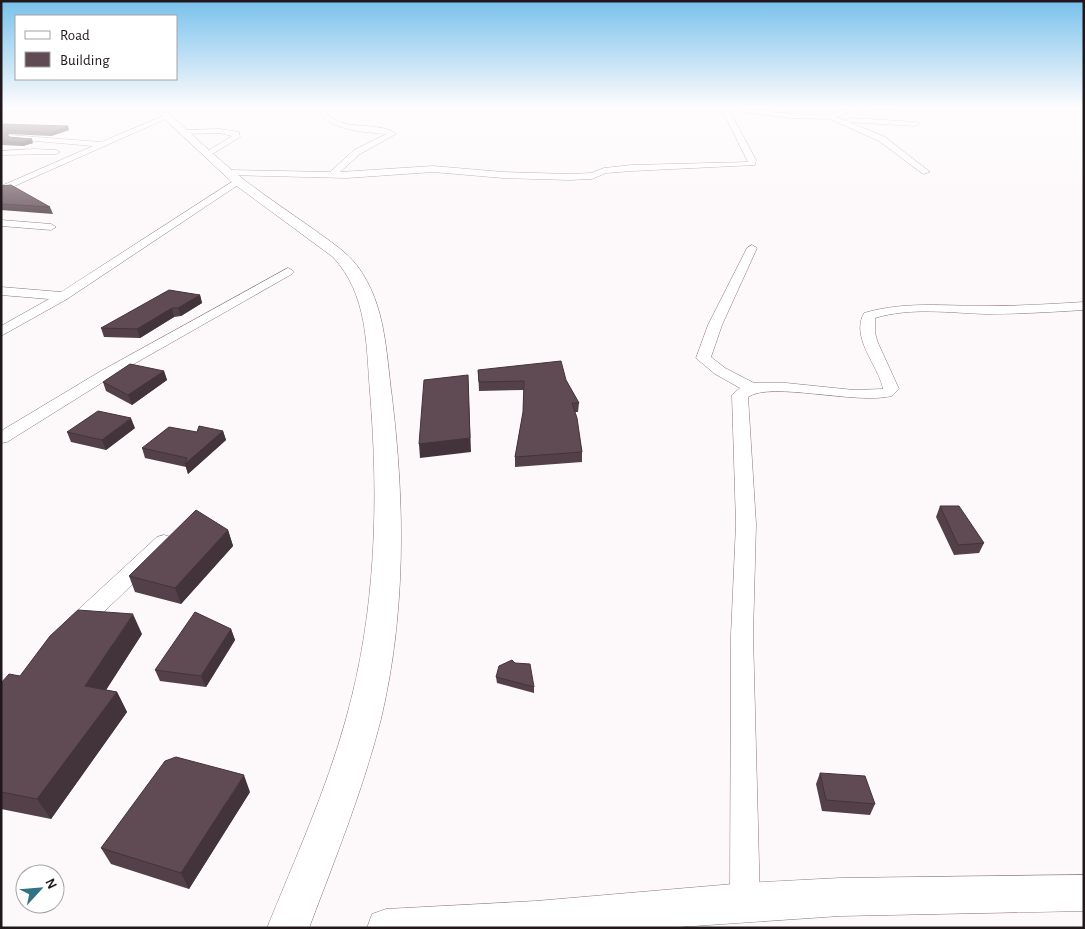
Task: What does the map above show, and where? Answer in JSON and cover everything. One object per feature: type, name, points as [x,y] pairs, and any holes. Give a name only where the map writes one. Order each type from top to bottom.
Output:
[{"type":"main road","points":[[206,151],[234,176],[338,254],[352,268],[370,302],[374,325],[388,495],[388,548],[377,647],[365,711],[345,777],[288,928]]},
{"type":"street","points":[[1,153],[28,151]]},
{"type":"street","points":[[42,151],[80,153]]},
{"type":"street","points":[[1,189],[84,151]]},
{"type":"street","points":[[209,154],[213,151]]},
{"type":"street","points":[[333,174],[358,151]]},
{"type":"street","points":[[1,332],[63,296],[234,176],[373,174],[433,169],[502,175],[592,176],[604,171],[624,169],[749,164],[752,163],[752,160],[748,151]]},
{"type":"street","points":[[900,151],[926,172]]},
{"type":"street","points":[[1,223],[51,227]]},
{"type":"street","points":[[752,248],[715,325],[703,358],[720,371],[751,388],[865,395],[887,393],[891,389],[875,353],[866,324],[869,316],[876,313],[915,309],[989,310],[1084,306]]},
{"type":"street","points":[[1,438],[106,374],[288,272]]},
{"type":"street","points":[[1,291],[63,296]]},
{"type":"street","points":[[745,902],[742,634],[746,524],[740,395],[751,388]]},
{"type":"street","points":[[57,643],[176,531]]},
{"type":"street","points":[[386,928],[536,920],[745,902],[849,897],[1084,893]]},
{"type":"building","points":[[11,185],[50,207],[1,204],[1,186]]},
{"type":"building","points":[[169,290],[200,295],[178,308],[172,308],[137,329],[101,328]]},
{"type":"building","points":[[561,361],[566,380],[579,403],[572,403],[577,418],[582,452],[515,457],[523,412],[524,381],[479,382],[478,370]]},
{"type":"building","points":[[130,364],[164,371],[128,395],[103,382]]},
{"type":"building","points":[[468,375],[470,438],[419,444],[424,380]]},
{"type":"building","points":[[98,411],[131,418],[102,440],[67,432]]},
{"type":"building","points":[[199,426],[223,431],[185,464],[187,458],[142,448],[169,427],[197,432]]},
{"type":"building","points":[[940,506],[959,506],[984,543],[958,545]]},
{"type":"building","points":[[196,510],[228,530],[175,588],[129,576]]},
{"type":"building","points":[[78,610],[133,614],[85,686],[117,692],[37,799],[1,792],[1,683],[9,674],[20,676],[50,636]]},
{"type":"building","points":[[195,612],[231,629],[201,676],[155,670]]},
{"type":"building","points":[[512,660],[515,663],[530,664],[534,687],[496,677],[499,666]]},
{"type":"building","points":[[176,757],[244,775],[181,873],[101,848],[165,761]]},
{"type":"building","points":[[820,773],[865,776],[875,804],[826,800]]}]
